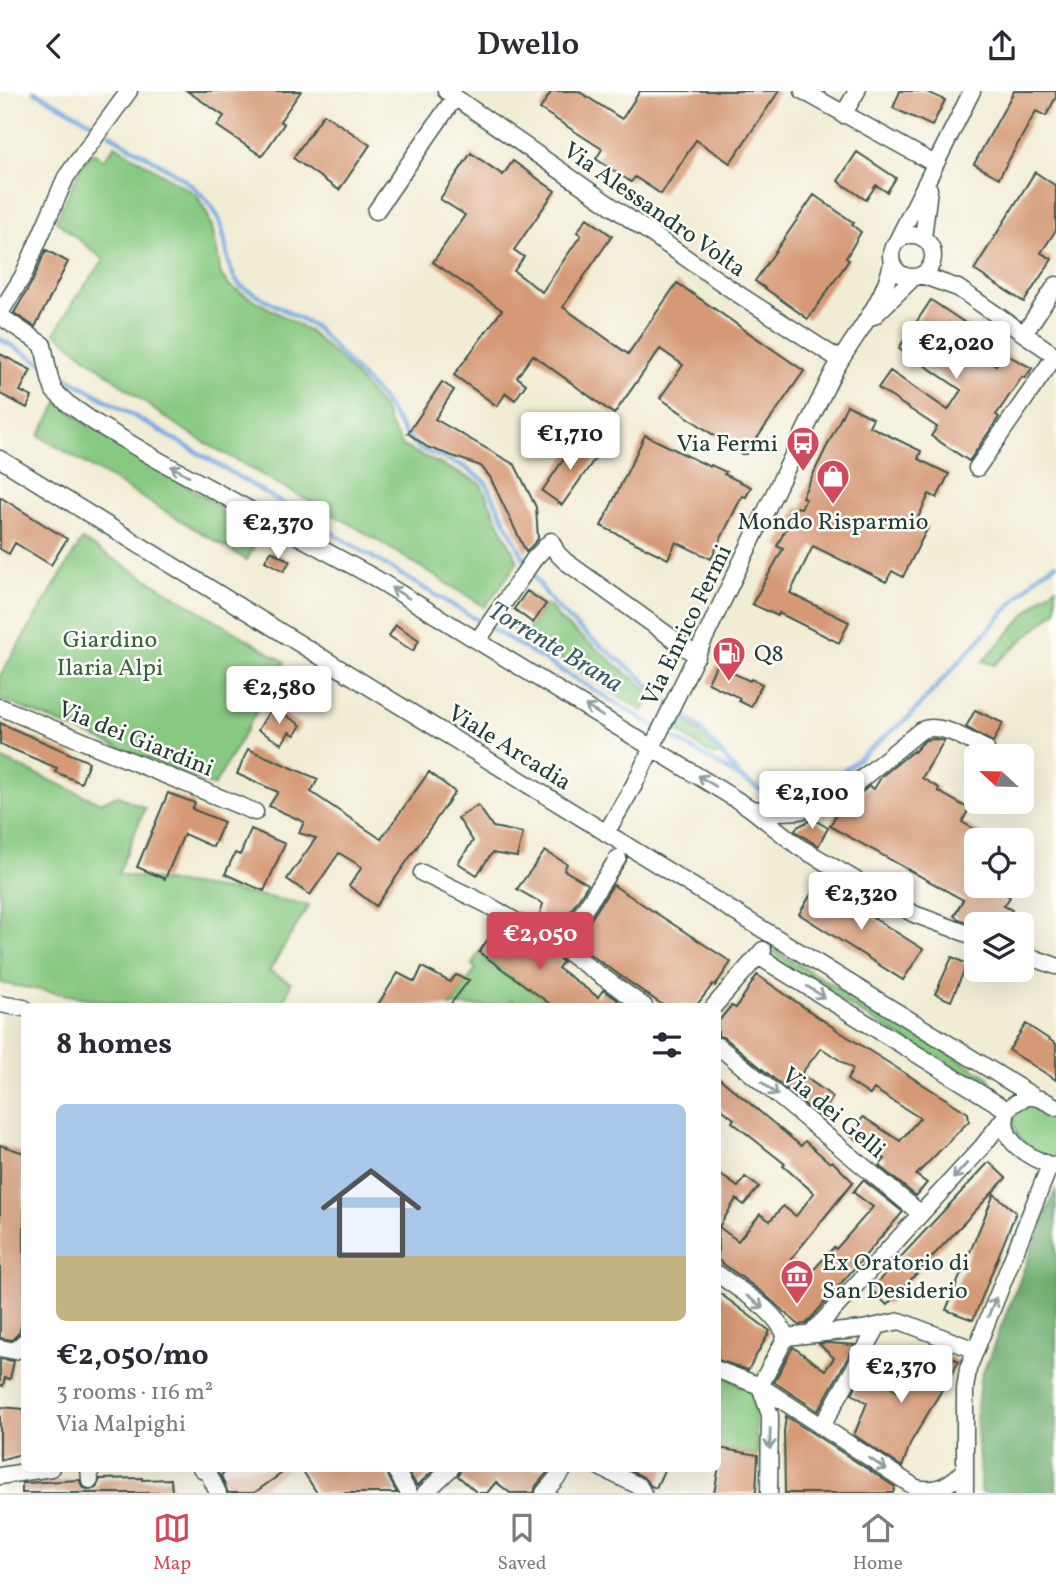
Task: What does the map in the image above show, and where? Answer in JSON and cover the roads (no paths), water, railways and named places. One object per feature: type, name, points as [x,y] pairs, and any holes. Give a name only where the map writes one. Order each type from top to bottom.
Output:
[{"type":"street","points":[[129,91],[66,177],[23,276],[0,315],[40,342],[46,350],[50,379],[58,395],[94,422],[158,460],[480,636],[654,744],[750,808],[799,847],[914,914],[964,933]]},
{"type":"street","points":[[803,91],[934,167]]},
{"type":"street","points":[[843,115],[857,91]]},
{"type":"street","points":[[972,91],[891,250],[892,263],[898,272],[958,288],[1056,356],[977,468]]},
{"type":"street","points":[[376,211],[450,94]]},
{"type":"street","name":"Via Alessandro Volta","points":[[450,94],[735,292],[840,360]]},
{"type":"street","points":[[923,238],[934,167]]},
{"type":"street","points":[[898,239],[911,235],[923,238],[930,245],[933,257],[931,265],[918,276]]},
{"type":"street","points":[[933,257],[958,288]]},
{"type":"street","name":"Via Enrico Fermi","points":[[606,833],[629,796],[840,360],[865,325],[885,287],[892,263]]},
{"type":"street","name":"Via Enrico Fermi","points":[[865,325],[918,276]]},
{"type":"street","points":[[1024,334],[1056,285]]},
{"type":"street","name":"Viale Arcadia","points":[[0,459],[1033,1096]]},
{"type":"street","points":[[480,636],[534,559],[551,541],[565,561],[697,656]]},
{"type":"street","name":"Via dei Giardini","points":[[0,707],[255,813]]},
{"type":"street","points":[[750,808],[788,813],[828,803],[842,795],[928,727],[940,729],[974,744]]},
{"type":"street","points":[[560,947],[618,858]]},
{"type":"street","points":[[422,873],[486,904],[560,947],[640,1003]]},
{"type":"street","points":[[718,1003],[774,938]]},
{"type":"street","points":[[758,956],[1006,1112]]},
{"type":"street","points":[[1034,958],[1056,966]]},
{"type":"street","points":[[0,1004],[21,1008]]},
{"type":"street","name":"Via dei Gelli","points":[[721,1048],[922,1214]]},
{"type":"street","points":[[965,1493],[965,1389],[968,1369],[1053,1166],[1027,1153],[1009,1139],[1003,1126],[1006,1112],[996,1074]]},
{"type":"street","points":[[812,1333],[982,1147],[1006,1112],[1023,1098],[1033,1096],[1056,1107]]},
{"type":"street","points":[[721,1276],[771,1315],[786,1336]]},
{"type":"street","points":[[786,1336],[900,1321],[975,1350]]},
{"type":"street","points":[[822,1426],[878,1326]]},
{"type":"street","points":[[769,1493],[770,1415],[760,1387],[786,1336]]},
{"type":"street","points":[[721,1371],[760,1387],[920,1489],[946,1486],[965,1469]]},
{"type":"street","points":[[0,1476],[26,1472]]},
{"type":"street","points":[[210,1472],[218,1493]]},
{"type":"street","points":[[396,1472],[409,1493]]},
{"type":"street","points":[[544,1493],[562,1472]]},
{"type":"street","points":[[614,1472],[639,1486],[643,1493]]},
{"type":"street","points":[[425,1493],[447,1479]]},
{"type":"waterway","points":[[34,91],[94,124]]},
{"type":"waterway","points":[[110,134],[184,179],[209,202],[221,224],[231,270],[241,286],[315,327],[382,399],[405,434],[420,449],[463,466],[485,481],[527,564]]},
{"type":"waterway","name":"Torrente Brana","points":[[0,339],[42,363]]},
{"type":"waterway","name":"Torrente Brana","points":[[52,369],[207,458],[761,790],[795,793],[832,780],[909,717],[1038,575],[1056,564]]},
{"type":"waterway","points":[[531,571],[552,601],[574,624],[668,702]]},
{"type":"waterway","points":[[675,707],[700,728],[743,780]]},
{"type":"place","name":"Via Fermi","points":[[803,473]]},
{"type":"place","name":"Mondo Risparmio","points":[[833,506]]},
{"type":"place","name":"Q8","points":[[729,683]]},
{"type":"place","name":"Ex Oratorio di San Desiderio","points":[[797,1306]]},
{"type":"park label","name":"Giardino Ilaria Alpi","points":[[110,653]]}]
